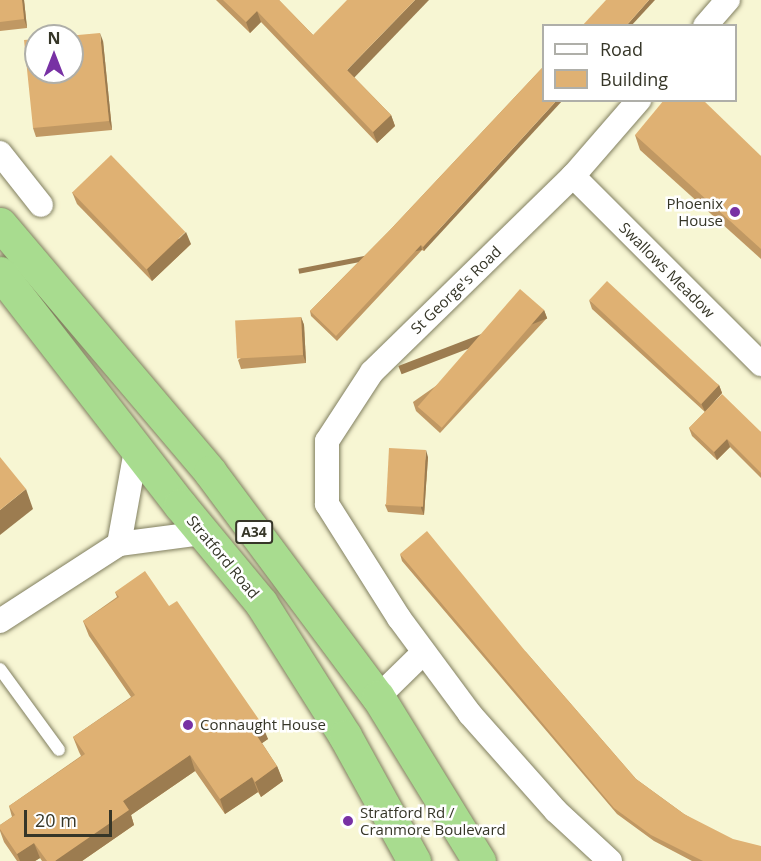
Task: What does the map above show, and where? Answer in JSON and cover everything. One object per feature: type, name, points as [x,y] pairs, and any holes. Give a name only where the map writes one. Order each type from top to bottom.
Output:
[{"type":"highway","name":"A34","points":[[0,224],[210,472],[378,697],[479,861]]},
{"type":"highway","name":"Stratford Road","points":[[0,273],[136,450],[261,603],[345,736],[414,861]]},
{"type":"street","points":[[707,24],[728,0]]},
{"type":"street","name":"St George's Road","points":[[424,652],[327,504],[327,441],[372,372],[573,176],[637,102]]},
{"type":"street","points":[[0,153],[41,205]]},
{"type":"street","name":"Swallows Meadow","points":[[573,176],[761,364]]},
{"type":"street","points":[[119,544],[136,450]]},
{"type":"street","points":[[0,621],[119,544],[203,533]]},
{"type":"street","points":[[378,697],[424,652],[470,714],[540,793],[610,861]]},
{"type":"lane","points":[[0,669],[59,750]]},
{"type":"building","points":[[0,0],[22,0],[24,19],[0,22]]},
{"type":"building","points":[[223,0],[279,0],[313,35],[347,0],[415,0],[347,70],[391,115],[373,132],[257,11],[246,22]]},
{"type":"building","points":[[606,0],[649,0],[628,24],[584,24]]},
{"type":"building","points":[[100,33],[109,121],[33,128],[28,84],[84,84],[84,34]]},
{"type":"building","points":[[542,68],[542,102],[555,102],[423,247],[421,245],[336,336],[310,311],[390,230]]},
{"type":"building","name":"Phoenix House","points":[[662,102],[705,102],[761,156],[761,249],[635,135]]},
{"type":"building","points":[[111,155],[185,232],[146,269],[72,193]]},
{"type":"building","points":[[607,281],[719,385],[701,404],[589,300]]},
{"type":"building","points":[[520,289],[544,310],[442,428],[418,407]]},
{"type":"building","points":[[301,317],[303,355],[237,358],[235,320]]},
{"type":"building","points":[[722,394],[761,432],[761,473],[727,439],[714,452],[689,428]]},
{"type":"building","points":[[389,448],[426,450],[423,507],[386,505]]},
{"type":"building","points":[[0,457],[26,489],[0,510]]},
{"type":"building","points":[[427,531],[526,652],[636,779],[684,814],[733,839],[761,846],[761,861],[703,861],[651,835],[614,808],[400,554]]},
{"type":"building","name":"Connaught House","points":[[145,571],[169,606],[177,601],[262,724],[253,730],[277,766],[255,782],[252,777],[220,799],[190,755],[123,801],[129,810],[55,861],[47,861],[34,843],[17,854],[0,829],[0,825],[15,815],[9,806],[85,754],[73,737],[135,695],[83,621],[119,597],[115,592]]},
{"type":"place","name":"Phoenix House","points":[[735,212]]},
{"type":"place","name":"Connaught House","points":[[188,725]]},
{"type":"place","name":"Stratford Rd / Cranmore Boulevard","points":[[348,821]]}]
